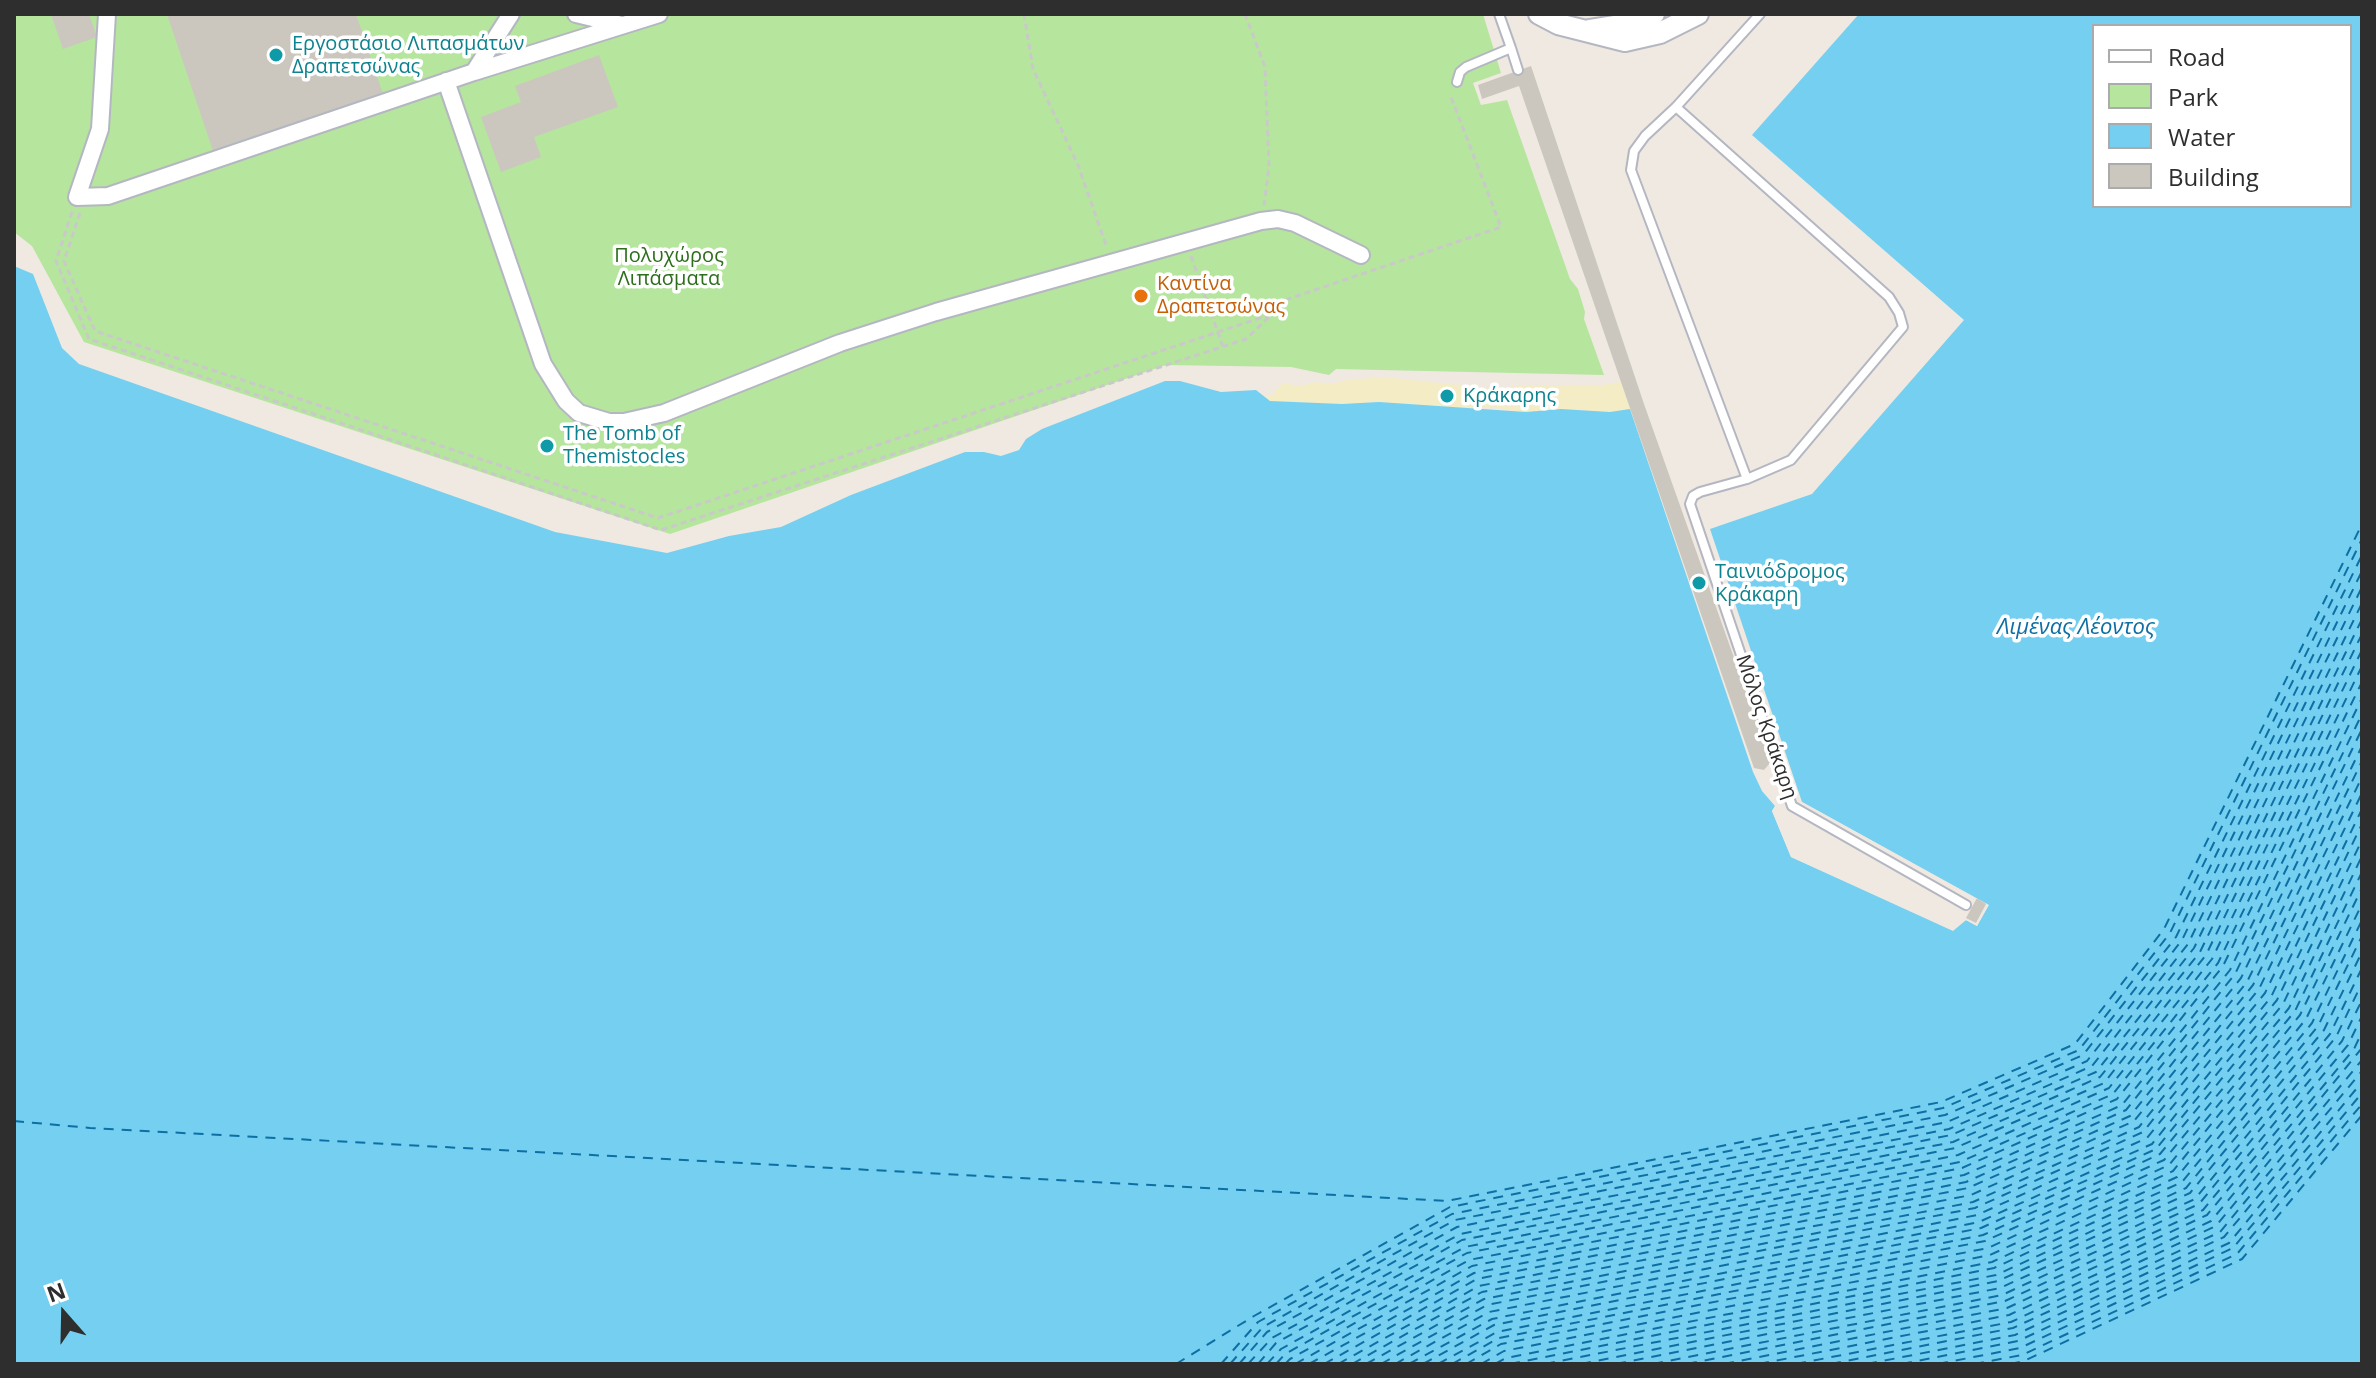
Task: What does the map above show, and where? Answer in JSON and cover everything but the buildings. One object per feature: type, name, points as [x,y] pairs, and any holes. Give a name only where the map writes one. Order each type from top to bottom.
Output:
[{"type":"street","points":[[107,14],[100,129],[77,197],[108,196],[446,81],[659,14]]},
{"type":"street","points":[[474,72],[511,14]]},
{"type":"street","points":[[576,14],[623,25]]},
{"type":"street","points":[[1539,14],[1558,24],[1614,40],[1635,40],[1660,33],[1698,14]]},
{"type":"street","points":[[1585,30],[1626,24],[1654,14]]},
{"type":"street","points":[[446,81],[543,364],[566,401],[579,413],[595,418],[624,422],[664,413],[868,334],[936,312],[1261,221],[1278,219],[1295,223],[1361,255]]},
{"type":"lane","points":[[1499,14],[1518,70]]},
{"type":"lane","points":[[1676,107],[1889,297],[1903,327],[1791,460],[1747,479],[1631,170],[1634,151],[1645,136],[1676,107],[1760,14]]},
{"type":"lane","points":[[1457,82],[1460,72],[1466,67],[1511,48]]},
{"type":"lane","name":"Μόλος Κράκαρη","points":[[1747,479],[1700,492],[1693,496],[1690,504],[1792,806],[1966,905]]},
{"type":"path","points":[[1024,14],[1033,69],[1078,165],[1112,263]]},
{"type":"path","points":[[1245,14],[1265,67],[1269,107],[1269,166],[1261,221]]},
{"type":"path","points":[[1186,242],[1223,347]]},
{"type":"green space","name":"Πολυχώρος Λιπάσματα","points":[[14,14],[1483,14],[1501,73],[1473,83],[1481,105],[1507,100],[1570,279],[1578,289],[1584,319],[1604,375],[1336,369],[1329,375],[1291,367],[1166,365],[670,534],[84,342],[32,246],[14,232]]},
{"type":"sand","name":"Κράκαρης","points":[[1383,377],[1496,389],[1525,385],[1596,386],[1621,382],[1630,409],[1610,412],[1561,409],[1526,412],[1379,402],[1270,401],[1264,397],[1272,395],[1283,383],[1300,386]]},
{"type":"water","name":"Λιμένας Λέοντος","points":[[1859,14],[2362,14],[2362,1364],[14,1364],[14,266],[33,274],[62,348],[79,364],[555,532],[667,553],[729,536],[781,527],[851,495],[965,452],[1001,456],[1019,450],[1026,439],[1042,429],[1165,381],[1180,381],[1221,392],[1256,390],[1270,401],[1379,402],[1526,412],[1561,409],[1610,412],[1630,409],[1753,772],[1762,791],[1775,806],[1772,811],[1791,857],[1953,930],[1966,920],[1977,926],[1988,905],[1802,802],[1710,529],[1812,494],[1964,320],[1752,135]]},
{"type":"pier","points":[[1802,802],[1989,905],[1977,926],[1966,920],[1953,931],[1791,857],[1772,811],[1775,806],[1794,854],[1952,926],[1983,906],[1800,806]]},
{"type":"ferry route","points":[[14,1121],[90,1128],[1447,1201],[1941,1102],[2075,1044],[2164,929],[2362,524]]},
{"type":"ferry route","points":[[1176,1364],[1254,1316],[1450,1207],[1943,1108],[2079,1050],[2170,933],[2362,539]]},
{"type":"ferry route","points":[[1221,1364],[1258,1322],[1452,1214],[1945,1115],[2083,1055],[2176,937],[2362,555]]},
{"type":"ferry route","points":[[1230,1364],[1263,1327],[1455,1220],[1947,1122],[2087,1061],[2182,940],[2362,571]]},
{"type":"ferry route","points":[[1239,1364],[1267,1332],[1457,1227],[1949,1129],[2092,1066],[2188,944],[2362,587]]},
{"type":"ferry route","points":[[1248,1364],[1272,1338],[1460,1234],[1951,1135],[2096,1072],[2194,948],[2362,603]]},
{"type":"ferry route","points":[[1258,1364],[1276,1343],[1462,1240],[1953,1142],[2100,1077],[2200,952],[2362,619]]},
{"type":"ferry route","points":[[1267,1364],[1281,1349],[1465,1247],[1955,1148],[2104,1083],[2206,955],[2362,634]]},
{"type":"ferry route","points":[[1276,1364],[1285,1354],[1467,1253],[1958,1155],[2109,1088],[2212,959],[2362,650]]},
{"type":"ferry route","points":[[1285,1364],[1469,1260],[1960,1162],[2113,1094],[2218,963],[2362,666]]},
{"type":"ferry route","points":[[1295,1364],[1472,1266],[1962,1168],[2117,1099],[2223,966],[2362,682]]},
{"type":"ferry route","points":[[1309,1364],[1474,1273],[1964,1175],[2122,1105],[2230,970],[2362,698]]},
{"type":"ferry route","points":[[1324,1364],[1477,1279],[1966,1182],[2126,1110],[2235,974],[2362,714]]},
{"type":"ferry route","points":[[1338,1364],[1479,1286],[1968,1188],[2130,1116],[2241,978],[2362,729]]},
{"type":"ferry route","points":[[1352,1364],[1482,1292],[1971,1195],[2134,1121],[2247,982],[2362,746]]},
{"type":"ferry route","points":[[1366,1364],[1484,1299],[1973,1202],[2139,1127],[2253,985],[2362,761]]},
{"type":"ferry route","points":[[1381,1364],[1487,1305],[1975,1208],[2143,1132],[2259,989],[2362,777]]},
{"type":"ferry route","points":[[1395,1364],[1489,1312],[1977,1215],[2147,1138],[2265,993],[2362,793]]},
{"type":"ferry route","points":[[1409,1364],[1492,1319],[1979,1222],[2152,1144],[2271,997],[2362,809]]},
{"type":"ferry route","points":[[1423,1364],[1494,1325],[1981,1228],[2156,1149],[2277,1000],[2362,824]]},
{"type":"ferry route","points":[[1438,1364],[1497,1332],[1983,1235],[2160,1154],[2283,1004],[2362,840]]},
{"type":"ferry route","points":[[1452,1364],[1499,1338],[1985,1241],[2164,1160],[2289,1008],[2362,856]]},
{"type":"ferry route","points":[[1466,1364],[1501,1344],[1988,1248],[2169,1165],[2295,1011],[2362,872]]},
{"type":"ferry route","points":[[1481,1364],[1504,1351],[1990,1255],[2173,1171],[2300,1015],[2362,888]]},
{"type":"ferry route","points":[[1495,1364],[1506,1358],[1992,1262],[2177,1177],[2306,1019],[2362,904]]},
{"type":"ferry route","points":[[1510,1364],[1994,1268],[2182,1182],[2312,1023],[2362,920]]},
{"type":"ferry route","points":[[1545,1364],[1996,1275],[2186,1188],[2318,1026],[2362,936]]},
{"type":"ferry route","points":[[1581,1364],[1998,1281],[2190,1193],[2324,1030],[2362,952]]},
{"type":"ferry route","points":[[1616,1364],[2000,1288],[2195,1199],[2330,1034],[2362,968]]},
{"type":"ferry route","points":[[1653,1364],[2002,1295],[2199,1204],[2336,1037],[2362,983]]},
{"type":"ferry route","points":[[1687,1364],[2005,1301],[2203,1210],[2342,1041],[2362,1000]]},
{"type":"ferry route","points":[[1724,1364],[2007,1308],[2207,1215],[2348,1045],[2362,1016]]},
{"type":"ferry route","points":[[1759,1364],[2009,1315],[2211,1221],[2354,1049],[2362,1032]]},
{"type":"ferry route","points":[[1796,1364],[2011,1322],[2216,1226],[2362,1048]]},
{"type":"ferry route","points":[[1831,1364],[2013,1328],[2220,1232],[2362,1060]]},
{"type":"ferry route","points":[[1867,1364],[2015,1335],[2224,1237],[2362,1071]]},
{"type":"ferry route","points":[[1902,1364],[2018,1341],[2229,1243],[2362,1082]]},
{"type":"ferry route","points":[[1938,1364],[2020,1348],[2233,1248],[2362,1093]]},
{"type":"ferry route","points":[[1974,1364],[2022,1355],[2237,1254],[2362,1104]]},
{"type":"ferry route","points":[[2010,1364],[2024,1361],[2242,1259],[2362,1115]]},
{"type":"place","name":"Εργοστάσιο Λιπασμάτων Δραπετσώνας","points":[[276,55]]},
{"type":"place","name":"Καντίνα Δραπετσώνας","points":[[1141,296]]},
{"type":"place","name":"Κράκαρης","points":[[1447,396]]},
{"type":"place","name":"The Tomb of Themistocles","points":[[547,446]]},
{"type":"place","name":"Ταινιόδρομος Κράκαρη","points":[[1699,583]]}]
